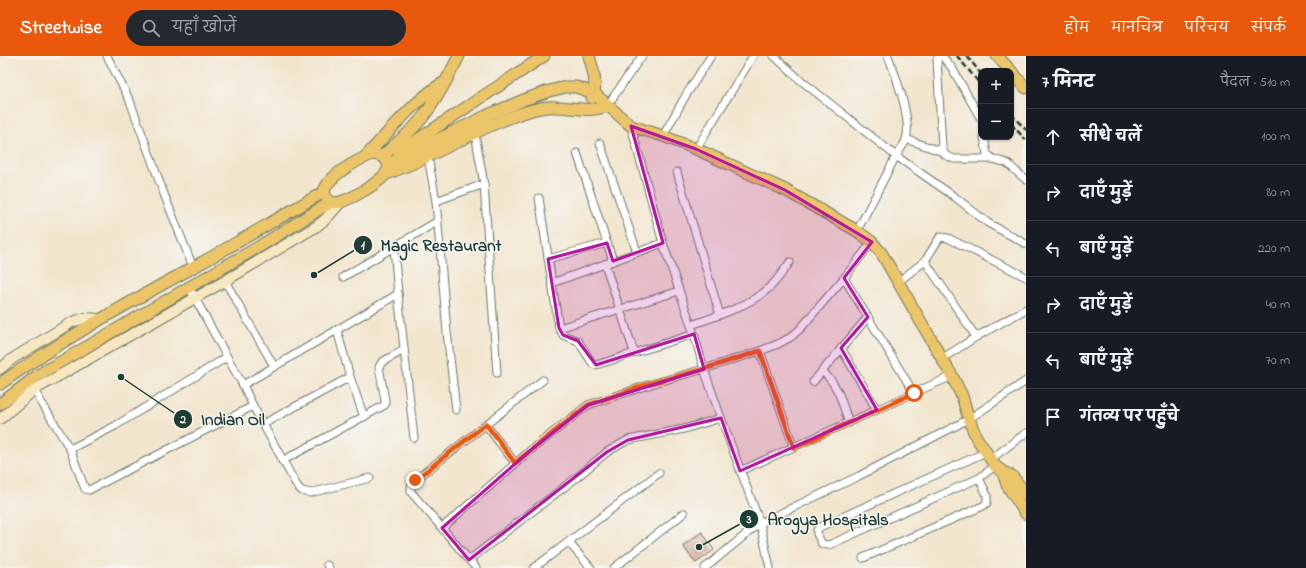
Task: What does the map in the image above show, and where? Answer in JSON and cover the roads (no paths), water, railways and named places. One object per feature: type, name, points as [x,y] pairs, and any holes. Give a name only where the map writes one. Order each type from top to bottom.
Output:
[{"type":"main road","points":[[0,404],[189,287],[336,203],[362,191],[386,164],[417,124],[446,81],[459,56]]},
{"type":"main road","points":[[386,164],[544,56]]},
{"type":"main road","points":[[587,110],[594,93],[594,74],[589,56]]},
{"type":"main road","points":[[998,56],[1008,68]]},
{"type":"main road","points":[[1014,74],[1026,88]]},
{"type":"main road","points":[[365,157],[417,104],[432,90],[446,81]]},
{"type":"main road","points":[[386,164],[490,114],[538,95],[566,87],[576,87],[583,88],[594,93],[630,126],[663,136],[696,149],[785,190],[857,231],[872,242],[882,254],[943,358],[962,396],[976,437],[994,462],[1026,514]]},
{"type":"main road","points":[[336,203],[326,198],[324,192],[326,185],[346,168],[373,154],[386,164],[410,166],[515,115],[547,107],[597,110],[607,106]]},
{"type":"main road","points":[[0,384],[36,358],[100,319],[324,192]]},
{"type":"main road","points":[[994,462],[1012,476],[1026,494]]},
{"type":"street","points":[[107,56],[130,101],[164,194],[193,267]]},
{"type":"street","points":[[607,106],[642,56]]},
{"type":"street","points":[[663,136],[686,95],[711,56]]},
{"type":"street","points":[[696,149],[753,56]]},
{"type":"street","points":[[774,56],[798,78],[896,156],[955,197],[988,223],[1026,244]]},
{"type":"street","points":[[857,231],[906,139],[907,125],[905,110],[894,71],[888,56]]},
{"type":"street","points":[[940,58],[943,152]]},
{"type":"street","points":[[940,58],[952,68],[978,114]]},
{"type":"street","points":[[630,126],[663,243],[694,334],[704,369],[760,523],[770,568]]},
{"type":"street","points":[[475,134],[484,184],[497,373]]},
{"type":"street","points":[[906,139],[943,152],[945,155],[954,159],[993,159]]},
{"type":"street","points":[[985,140],[987,154],[993,159],[1006,164],[1026,180]]},
{"type":"street","points":[[600,143],[637,252]]},
{"type":"street","points":[[577,153],[613,261]]},
{"type":"street","points":[[428,157],[436,201],[447,332],[456,410]]},
{"type":"street","points":[[677,172],[720,315]]},
{"type":"street","points":[[436,201],[484,184]]},
{"type":"street","points":[[538,198],[559,328],[563,335],[578,341],[593,364],[596,365],[694,334]]},
{"type":"street","points":[[0,419],[31,386],[226,281],[317,226],[327,218],[336,203]]},
{"type":"street","points":[[343,277],[438,221]]},
{"type":"street","points":[[898,282],[929,257],[940,237],[944,237],[1026,277]]},
{"type":"street","points":[[442,528],[515,463],[588,405],[648,384],[704,369],[760,351],[791,337],[800,329],[844,278],[872,242]]},
{"type":"street","points":[[548,259],[607,243]]},
{"type":"street","points":[[552,283],[663,243]]},
{"type":"street","points":[[394,247],[414,438]]},
{"type":"street","points":[[925,261],[976,337]]},
{"type":"street","points":[[691,325],[720,315],[753,300],[769,288],[790,262]]},
{"type":"street","points":[[605,264],[634,352]]},
{"type":"street","points":[[844,278],[914,393]]},
{"type":"street","points":[[226,281],[274,366]]},
{"type":"street","points":[[189,287],[227,358],[243,384],[282,461],[297,486],[302,491],[310,493],[370,478]]},
{"type":"street","points":[[559,328],[679,291]]},
{"type":"street","points":[[243,384],[398,294]]},
{"type":"street","points":[[943,358],[976,337],[1026,309]]},
{"type":"street","points":[[813,382],[868,317]]},
{"type":"street","points":[[0,369],[12,359],[72,322],[85,318],[100,319]]},
{"type":"street","points":[[337,330],[350,377],[364,417]]},
{"type":"street","points":[[841,348],[877,410]]},
{"type":"street","points":[[282,461],[383,406],[386,403],[379,367],[382,362],[404,350]]},
{"type":"street","points":[[760,351],[794,448]]},
{"type":"street","points":[[70,449],[115,426],[227,358]]},
{"type":"street","points":[[822,371],[832,380],[837,389],[848,423]]},
{"type":"street","points":[[740,471],[952,376]]},
{"type":"street","points":[[263,424],[350,377]]},
{"type":"street","points":[[476,568],[411,492],[411,487],[415,480],[543,380]]},
{"type":"street","points":[[705,568],[760,523],[859,476],[969,419],[1026,381]]},
{"type":"street","points":[[31,386],[70,449],[85,489],[89,490],[253,406]]},
{"type":"street","points":[[468,560],[564,487],[607,452],[628,440],[684,429],[721,418]]},
{"type":"street","points":[[486,424],[515,463]]},
{"type":"street","points":[[994,462],[820,527],[817,530],[817,534],[822,544],[828,545],[980,478],[994,462],[1026,433]]},
{"type":"street","points":[[534,568],[659,473]]},
{"type":"street","points":[[863,558],[988,503],[987,495],[980,478]]},
{"type":"street","points":[[614,568],[684,513]]},
{"type":"street","points":[[569,542],[591,568]]},
{"type":"railway","points":[[957,56],[978,81]]},
{"type":"railway","points":[[967,56],[978,70]]},
{"type":"railway","points":[[1014,117],[1026,130]]},
{"type":"railway","points":[[1014,127],[1026,140]]},
{"type":"place","name":"Magic Restaurant","points":[[314,275]]},
{"type":"place","name":"Indian Oil","points":[[121,377]]},
{"type":"place","name":"Arogya Hospitals","points":[[699,547]]}]
